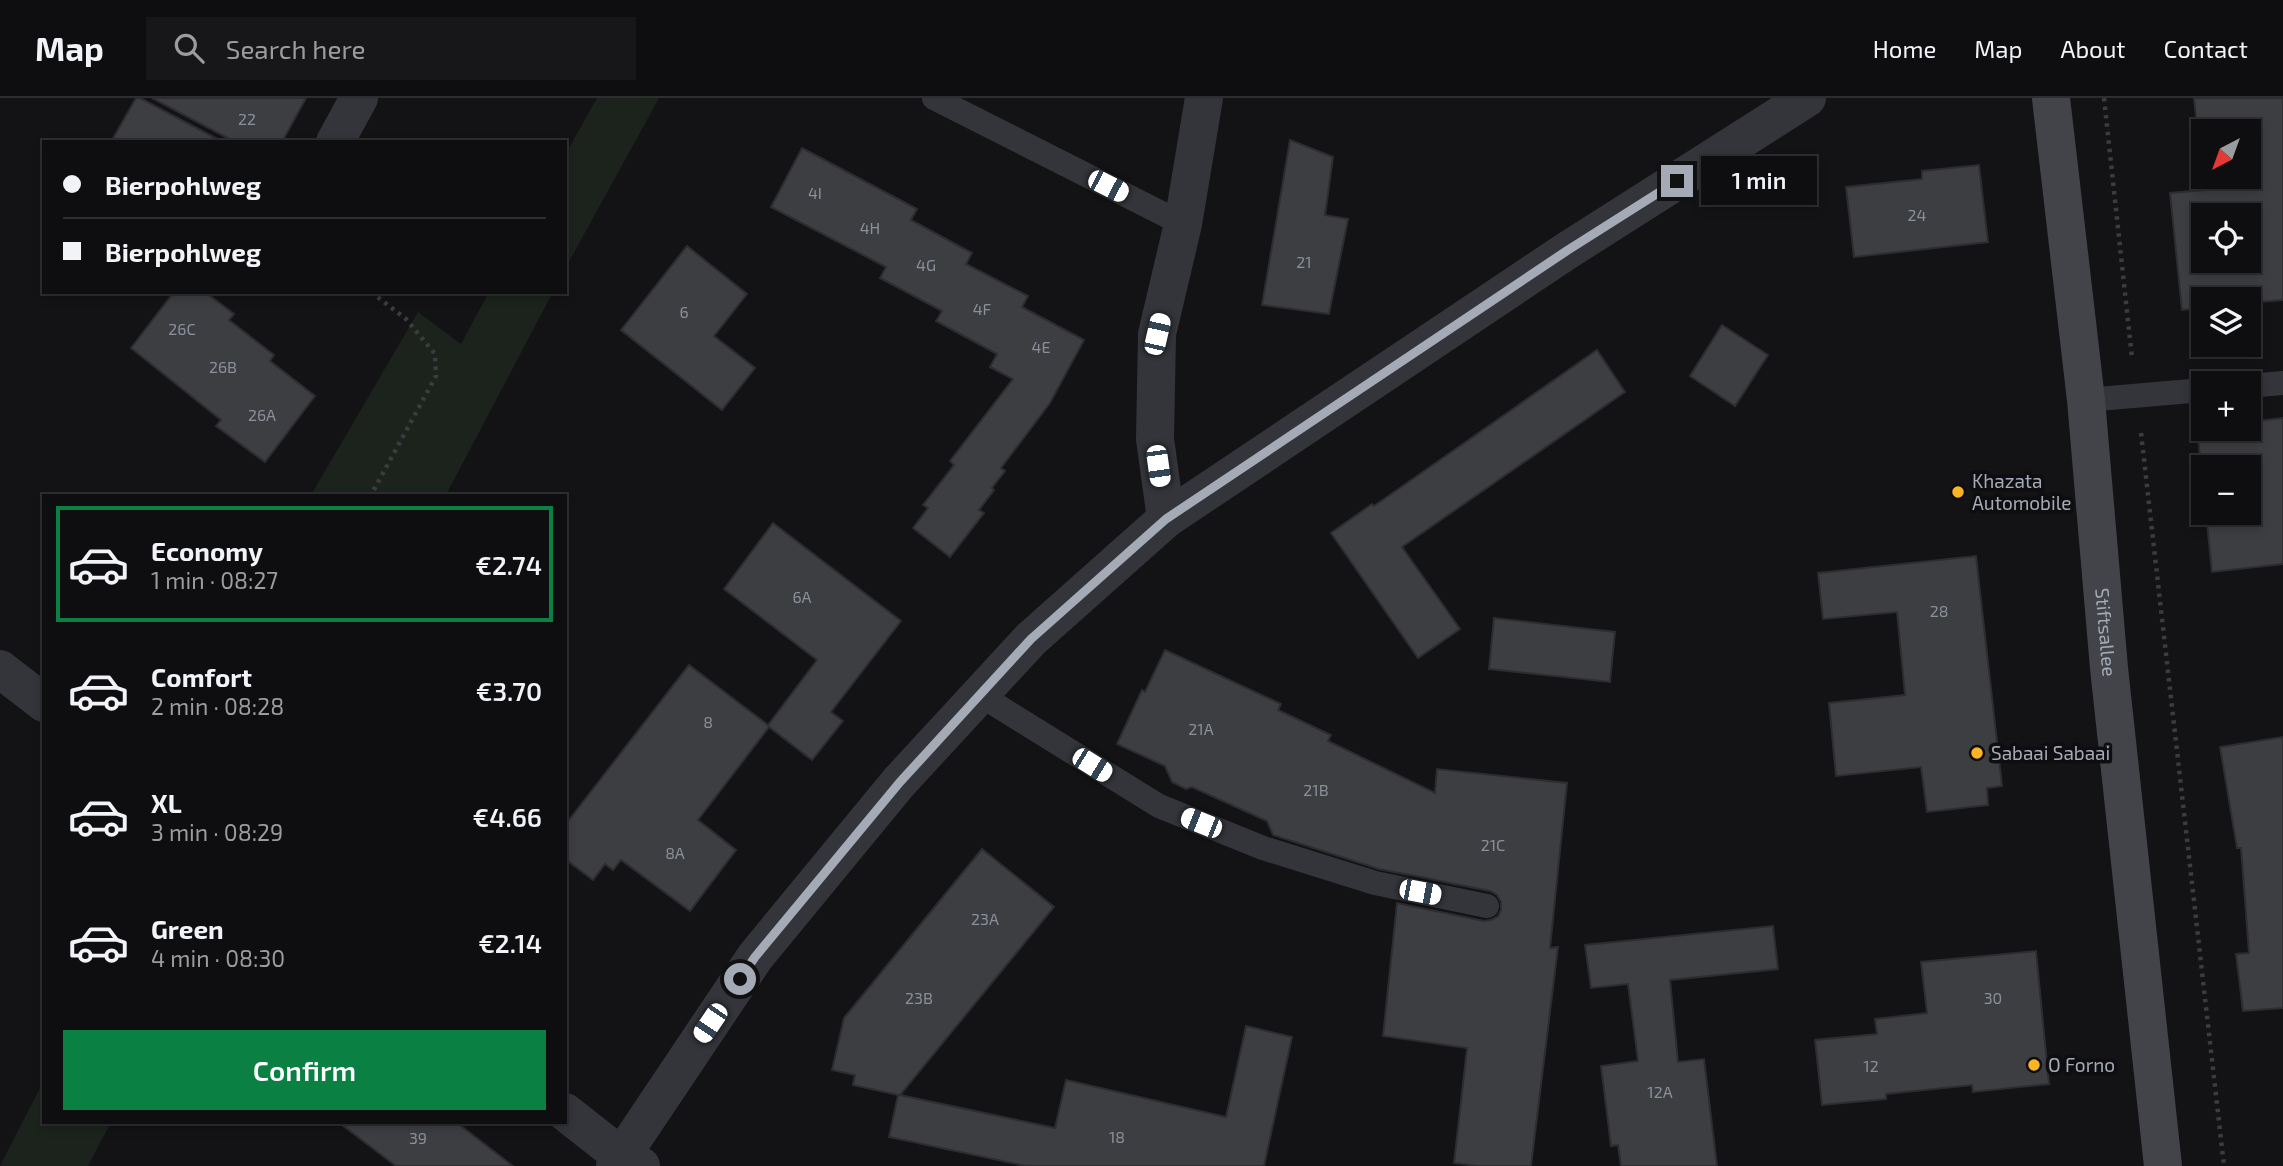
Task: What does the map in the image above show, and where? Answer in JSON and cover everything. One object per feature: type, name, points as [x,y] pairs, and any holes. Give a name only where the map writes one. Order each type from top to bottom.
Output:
[{"type":"main road","name":"Stiftsallee","points":[[2051,98],[2086,400],[2109,668],[2163,1166]]},
{"type":"street","points":[[336,140],[359,98]]},
{"type":"street","points":[[1166,519],[1155,439],[1157,334],[1183,224],[1204,98]]},
{"type":"street","points":[[567,1114],[626,1163],[755,957],[900,782],[1031,639],[1166,519],[1568,250],[1807,98]]},
{"type":"street","points":[[0,669],[42,701]]},
{"type":"lane","points":[[934,98],[1183,224]]},
{"type":"lane","points":[[2261,385],[2283,383]]},
{"type":"lane","points":[[2086,400],[2191,391]]},
{"type":"lane","points":[[980,695],[1159,806],[1263,848],[1375,883],[1487,906]]},
{"type":"path","points":[[2104,98],[2224,1166]]},
{"type":"path","points":[[372,494],[436,376],[435,354],[406,319],[374,294]]},
{"type":"shaded area","points":[[597,98],[659,98],[567,265],[567,151]]},
{"type":"shaded area","points":[[488,294],[552,294],[447,494],[312,494],[418,312],[461,344]]},
{"type":"shaded area","points":[[42,1084],[42,1124],[110,1124],[88,1166],[0,1166]]},
{"type":"building","points":[[136,98],[140,98],[219,140],[112,140]]},
{"type":"building","points":[[152,98],[306,98],[283,140],[231,140]]},
{"type":"building","points":[[2194,98],[2283,98],[2283,300],[2261,302],[2261,287],[2191,287],[2191,309],[2182,310],[2170,193],[2204,189],[2261,189],[2261,119],[2196,119]]},
{"type":"building","points":[[1290,140],[1333,157],[1325,215],[1348,219],[1329,314],[1262,305]]},
{"type":"building","points":[[802,148],[917,209],[911,220],[972,253],[966,264],[1028,296],[1022,307],[1084,340],[1050,403],[1001,468],[1005,471],[979,510],[984,513],[950,557],[913,528],[928,508],[923,505],[954,465],[950,461],[1013,379],[990,367],[997,354],[936,321],[942,311],[880,278],[886,267],[771,207]]},
{"type":"building","points":[[1979,165],[1988,242],[1854,257],[1846,187],[1922,179],[1922,171]]},
{"type":"building","points":[[687,246],[747,294],[714,336],[755,368],[722,410],[621,330]]},
{"type":"building","points":[[172,294],[208,294],[234,314],[229,320],[274,355],[270,361],[315,396],[265,462],[216,426],[221,420],[131,348]]},
{"type":"building","points":[[1722,325],[1768,355],[1735,406],[1690,376]]},
{"type":"building","points":[[1597,350],[1625,392],[1402,547],[1460,629],[1418,658],[1331,533],[1372,504],[1374,506]]},
{"type":"building","points":[[2283,418],[2283,564],[2212,572],[2207,525],[2261,525],[2261,455],[2200,455],[2198,441],[2261,441],[2261,421]]},
{"type":"building","points":[[773,523],[901,621],[831,712],[843,721],[812,760],[769,727],[698,820],[736,850],[690,911],[621,860],[613,870],[605,864],[593,880],[567,860],[567,822],[689,665],[768,725],[817,660],[724,589]]},
{"type":"building","points":[[1976,556],[2002,786],[1987,788],[1988,805],[1927,812],[1921,767],[1836,776],[1829,703],[1905,695],[1897,612],[1823,619],[1818,573]]},
{"type":"building","points":[[1494,618],[1615,632],[1610,682],[1489,669]]},
{"type":"building","points":[[1165,650],[1281,704],[1278,710],[1331,735],[1328,741],[1435,793],[1437,769],[1567,783],[1550,948],[1558,947],[1531,1166],[1477,1166],[1454,1163],[1467,1048],[1383,1036],[1397,903],[1484,921],[1498,916],[1501,910],[1497,895],[1490,891],[1379,869],[1273,835],[1267,821],[1192,787],[1186,789],[1172,782],[1165,766],[1117,744],[1142,690],[1145,692]]},
{"type":"building","points":[[2283,737],[2283,1008],[2243,1011],[2236,954],[2249,953],[2241,848],[2237,848],[2220,747]]},
{"type":"building","points":[[982,849],[1054,907],[900,1095],[1055,1128],[1066,1080],[1226,1117],[1246,1026],[1292,1037],[1264,1166],[1026,1166],[889,1137],[898,1095],[853,1085],[855,1075],[832,1070],[844,1018]]},
{"type":"building","points":[[1773,926],[1778,969],[1670,980],[1678,1062],[1704,1059],[1717,1166],[1621,1166],[1618,1145],[1611,1146],[1601,1066],[1638,1061],[1628,984],[1591,988],[1585,945]]},
{"type":"building","points":[[2036,951],[2049,1084],[1973,1092],[1972,1085],[1886,1094],[1886,1099],[1822,1105],[1815,1040],[1877,1034],[1875,1019],[1927,1013],[1921,962]]},
{"type":"building","points":[[341,1124],[459,1124],[513,1166],[396,1166]]},
{"type":"place","name":"Khazata Automobile","points":[[1958,492]]},
{"type":"place","name":"Sabaai Sabaai","points":[[1977,753]]},
{"type":"place","name":"O Forno","points":[[2034,1065]]},
{"type":"route","points":[[740,979],[755,957],[900,782],[1031,639],[1166,519],[1568,250],[1677,181]]}]
